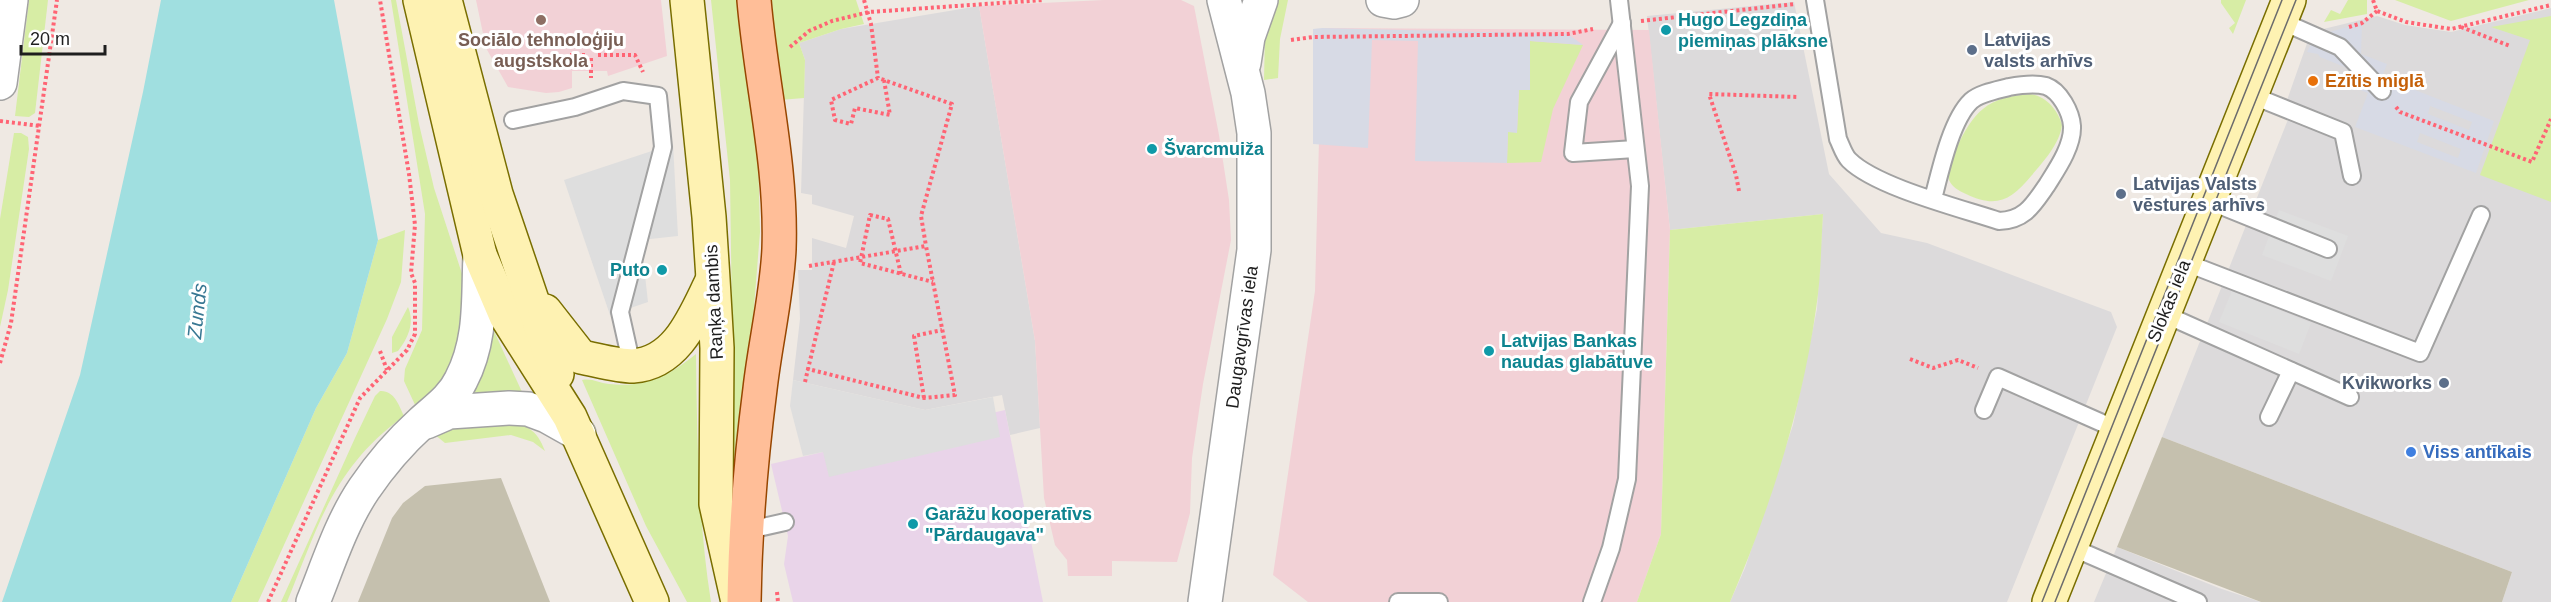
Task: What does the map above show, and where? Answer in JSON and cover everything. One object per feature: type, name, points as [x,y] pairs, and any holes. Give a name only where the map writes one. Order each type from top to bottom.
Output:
[{"type":"main road","points":[[420,0],[480,255],[506,316],[575,425]]},
{"type":"main road","points":[[445,0],[493,185],[575,425],[652,602]]},
{"type":"main road","name":"Raņķa dambis","points":[[687,0],[709,217],[717,348],[716,504],[738,602]]},
{"type":"main road","points":[[744,602],[745,531],[759,391],[779,250],[777,175],[754,0]]},
{"type":"main road","name":"Slokas iela","points":[[2049,602],[2285,11]]},
{"type":"main road","points":[[530,290],[581,357],[632,366],[653,361],[676,346],[689,328],[713,279]]},
{"type":"street","points":[[0,83],[11,0]]},
{"type":"street","name":"Daugavgrīvas iela","points":[[1209,601],[1254,249],[1254,133],[1242,71],[1224,0]]},
{"type":"street","name":"Daugavgrīvas iela","points":[[1242,71],[1248,38],[1261,0]]},
{"type":"street","points":[[1383,0],[1394,2],[1402,0]]},
{"type":"street","points":[[313,602],[347,521],[364,489],[419,425],[446,402],[460,382],[475,341],[480,311],[480,255]]},
{"type":"street","points":[[419,425],[449,412],[509,408],[528,409],[575,425]]},
{"type":"lane","points":[[1592,602],[1611,548],[1627,478],[1640,186],[1619,0]]},
{"type":"lane","points":[[1815,0],[1838,139],[1848,159],[1883,181],[1933,199],[1999,221],[2014,220],[2024,213],[2049,181],[2065,153],[2072,127],[2066,103],[2047,86],[2022,85],[1994,90],[1971,101],[1955,126],[1933,199]]},
{"type":"lane","points":[[2285,11],[2340,47],[2382,91]]},
{"type":"lane","points":[[1622,23],[1579,102],[1573,153],[1635,149]]},
{"type":"lane","points":[[513,120],[575,107],[623,91],[658,96],[663,147],[620,312],[632,366]]},
{"type":"lane","points":[[2251,94],[2343,132],[2352,176]]},
{"type":"lane","points":[[2209,201],[2328,249]]},
{"type":"lane","points":[[2184,262],[2420,354],[2481,214]]},
{"type":"lane","points":[[2164,314],[2350,397]]},
{"type":"lane","points":[[2269,417],[2291,371]]},
{"type":"lane","points":[[1984,410],[1998,377],[2118,430]]},
{"type":"lane","points":[[745,531],[785,522]]},
{"type":"lane","points":[[2071,547],[2198,602]]},
{"type":"lane","points":[[1398,602],[1439,602]]},
{"type":"path","points":[[0,363],[11,323],[57,0]]},
{"type":"path","points":[[268,602],[360,398],[407,350],[415,334],[415,283],[411,273],[415,225],[409,174],[380,0]]},
{"type":"path","points":[[864,0],[868,12],[878,78]]},
{"type":"path","points":[[786,52],[809,31],[832,21],[868,12],[1044,0]]},
{"type":"path","points":[[2373,0],[2377,11],[2406,22],[2451,29],[2551,5]]},
{"type":"path","points":[[1291,40],[1313,37],[1568,34],[1622,23],[1793,4]]},
{"type":"path","points":[[1702,14],[1704,25]]},
{"type":"path","points":[[2460,27],[2510,46]]},
{"type":"path","points":[[570,55],[585,55]]},
{"type":"path","points":[[598,55],[623,55]]},
{"type":"path","points":[[591,58],[591,69]]},
{"type":"path","points":[[808,369],[924,398],[955,395],[921,216],[952,104],[884,80],[878,78],[831,100],[835,120],[851,124],[855,108],[890,115],[884,80]]},
{"type":"path","points":[[2382,91],[2400,112],[2532,162],[2551,119]]},
{"type":"path","points":[[1739,191],[1736,174],[1709,94],[1798,97]]},
{"type":"path","points":[[0,121],[40,126]]},
{"type":"path","points":[[902,274],[888,219],[870,215],[860,264],[933,282]]},
{"type":"path","points":[[812,266],[926,246]]},
{"type":"path","points":[[805,382],[834,262]]},
{"type":"path","points":[[924,398],[914,336],[942,329]]},
{"type":"path","points":[[380,351],[387,370]]},
{"type":"path","points":[[1910,359],[1934,368],[1958,360],[1998,377]]},
{"type":"shaded area","points":[[476,0],[661,0],[667,56],[608,76],[607,71],[572,71],[572,88],[559,92],[546,93],[508,87],[486,48]]},
{"type":"shaded area","points":[[1104,0],[1181,0],[1194,6],[1219,135],[1229,200],[1231,240],[1203,384],[1192,458],[1190,513],[1177,562],[1112,561],[1112,576],[1068,576],[1067,560],[1055,545],[1044,498],[1035,341],[979,6]]},
{"type":"shaded area","points":[[1794,2],[1829,174],[1881,233],[1927,243],[2111,312],[2117,327],[2007,602],[1730,602],[1745,568],[1793,425],[1817,309],[1823,214],[1670,230],[1647,16]]},
{"type":"shaded area","points":[[979,6],[1035,341],[1040,428],[1010,435],[1002,395],[925,410],[793,380],[800,319],[798,270],[812,270],[812,238],[846,248],[854,216],[812,204],[812,195],[801,193],[805,60],[799,43],[841,29]]},
{"type":"shaded area","points":[[2551,8],[2551,602],[2502,602],[2512,572],[2162,437],[2289,117],[2286,103],[2311,32],[2377,16],[2405,25],[2451,32]]},
{"type":"shaded area","points":[[2362,23],[2361,54],[2387,64],[2382,77],[2494,121],[2476,173],[2355,127],[2368,93],[2352,87],[2355,78],[2352,70],[2320,57],[2318,54],[2307,52],[2315,36]],"holes":[[[2430,106],[2472,122],[2469,130],[2428,114]],[[2420,133],[2461,149],[2458,158],[2417,142]]]},
{"type":"shaded area","points":[[1322,28],[1649,30],[1670,230],[1661,534],[1637,602],[1308,602],[1273,575],[1315,291]]},
{"type":"shaded area","points":[[1313,29],[1568,34],[1583,45],[1530,41],[1530,90],[1519,90],[1517,133],[1508,132],[1507,163],[1415,161],[1418,41],[1372,40],[1368,148],[1313,144]]},
{"type":"shaded area","points":[[673,144],[678,236],[641,240],[648,302],[610,315],[564,180]]},
{"type":"shaded area","points":[[2279,210],[2348,236],[2331,281],[2262,255]]},
{"type":"shaded area","points":[[2232,291],[2311,323],[2299,354],[2219,322]]},
{"type":"shaded area","points":[[793,380],[925,410],[993,397],[1000,437],[829,477],[823,452],[803,456],[790,406]]},
{"type":"shaded area","name":"Garāžu kooperatīvs \"Pārdaugava\"","points":[[1005,410],[1043,602],[793,602],[784,564],[788,536],[771,464]]},
{"type":"shaded area","points":[[2162,437],[2512,572],[2502,602],[2261,602],[2117,547]]},
{"type":"shaded area","points":[[501,478],[550,602],[358,602],[392,518],[403,503],[425,486]]},
{"type":"shaded area","points":[[2117,547],[2219,588],[2261,602],[2094,602]]},
{"type":"green space","points":[[29,0],[48,0],[35,113],[29,117],[15,116]]},
{"type":"green space","points":[[391,0],[396,0],[419,124],[434,188],[466,286],[461,348],[441,383],[416,407],[404,381],[405,369],[422,330],[425,214]]},
{"type":"green space","points":[[711,0],[741,0],[757,112],[760,232],[752,332],[734,461],[730,180]]},
{"type":"green space","points":[[772,0],[856,0],[864,24],[799,43],[805,60],[804,98],[780,100]]},
{"type":"green space","points":[[1275,0],[1288,0],[1280,39],[1278,78],[1264,80],[1265,34]]},
{"type":"green space","points":[[2221,0],[2246,0],[2233,34],[2229,28],[2235,23]]},
{"type":"green space","points":[[2348,0],[2367,0],[2367,14],[2324,22],[2331,10],[2340,14]]},
{"type":"green space","points":[[2395,0],[2529,0],[2451,21]]},
{"type":"green space","points":[[2551,16],[2551,202],[2480,175],[2530,40],[2491,27]]},
{"type":"green space","points":[[1530,41],[1583,45],[1553,109],[1541,162],[1507,163],[1508,131],[1517,132],[1519,90],[1530,90]]},
{"type":"green space","points":[[2030,94],[2036,95],[2050,105],[2058,114],[2062,125],[2055,145],[2024,184],[2010,196],[1995,201],[1977,199],[1952,185],[1948,172],[1950,164],[1963,136],[1976,116],[1992,103]]},
{"type":"green space","points":[[14,133],[21,133],[28,137],[29,149],[8,290],[0,327],[0,219]]},
{"type":"green space","points":[[1823,214],[1818,297],[1802,384],[1771,495],[1730,602],[1637,602],[1661,534],[1670,230]]},
{"type":"green space","points":[[405,230],[401,282],[387,319],[258,602],[231,602],[316,408],[347,353],[378,240]]},
{"type":"green space","points":[[408,307],[411,325],[405,341],[398,351],[392,353],[392,337]]},
{"type":"green space","points":[[493,329],[522,392],[521,394],[466,396]]},
{"type":"green space","points":[[696,354],[701,509],[711,602],[687,602],[646,526],[582,380],[622,385],[645,382],[676,369]]},
{"type":"green space","points":[[380,391],[385,391],[392,396],[404,416],[360,456],[344,477],[319,523],[287,602],[281,602],[355,438],[375,396]]},
{"type":"green space","points":[[493,417],[525,426],[536,435],[545,451],[533,442],[511,435],[445,443],[434,434],[456,425]]},
{"type":"water","name":"Zunds","points":[[161,0],[334,0],[378,240],[347,353],[316,408],[231,602],[2,602],[80,375],[143,92]]},
{"type":"tram line","points":[[2042,602],[2282,0]]},
{"type":"tram line","points":[[2055,602],[2296,0]]},
{"type":"place","name":"Sociālo tehnoloģiju augstskola","points":[[541,20]]},
{"type":"place","name":"Hugo Legzdiņa piemiņas plāksne","points":[[1666,30]]},
{"type":"place","name":"Latvijas valsts arhīvs","points":[[1972,50]]},
{"type":"place","name":"Ezītis miglā","points":[[2313,81]]},
{"type":"place","name":"Švarcmuiža","points":[[1152,149]]},
{"type":"place","name":"Latvijas Valsts vēstures arhīvs","points":[[2121,194]]},
{"type":"place","name":"Puto","points":[[662,270]]},
{"type":"place","name":"Latvijas Bankas naudas glabātuve","points":[[1489,351]]},
{"type":"place","name":"Kvikworks","points":[[2444,383]]},
{"type":"place","name":"Viss antīkais","points":[[2411,452]]},
{"type":"place","name":"Garāžu kooperatīvs \"Pārdaugava\"","points":[[913,524]]}]
